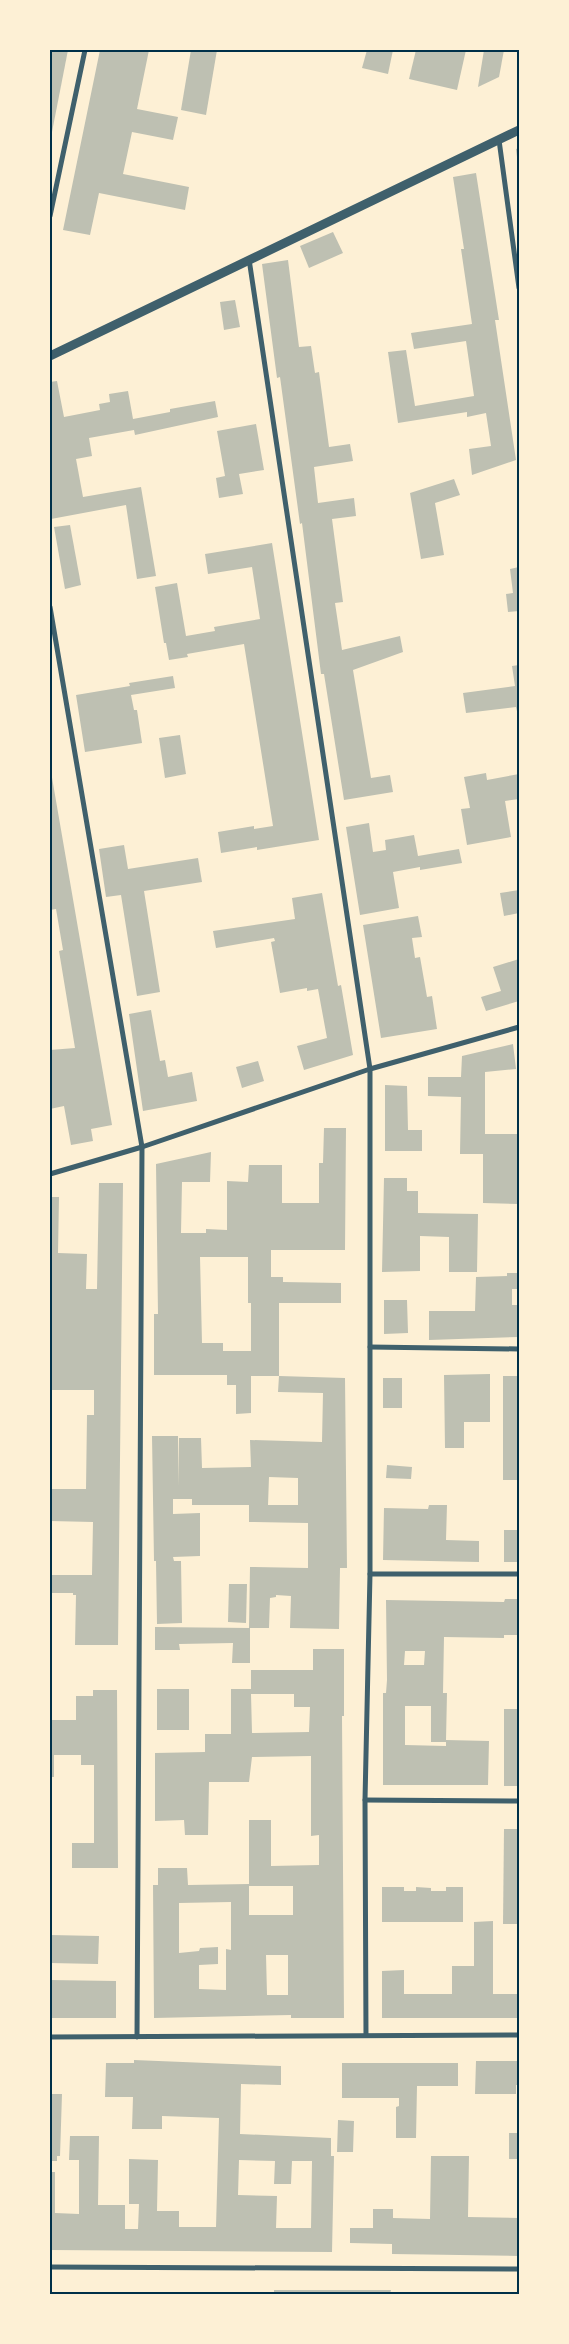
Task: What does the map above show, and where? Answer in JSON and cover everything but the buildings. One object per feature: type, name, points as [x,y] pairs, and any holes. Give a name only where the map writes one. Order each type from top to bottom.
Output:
[{"type":"street","points":[[50,216],[85,50]]},
{"type":"street","points":[[50,356],[519,130]]},
{"type":"street","points":[[499,140],[519,288]]},
{"type":"street","points":[[249,259],[370,1070],[370,1574],[365,1800],[366,2034]]},
{"type":"street","points":[[50,607],[142,1147],[137,2037]]},
{"type":"street","points":[[50,1174],[142,1147],[370,1070],[519,1027]]},
{"type":"street","points":[[370,1347],[519,1349]]},
{"type":"street","points":[[370,1574],[519,1574]]},
{"type":"street","points":[[365,1800],[519,1801]]},
{"type":"street","points":[[50,2037],[366,2034],[519,2035]]},
{"type":"street","points":[[50,2267],[519,2269]]}]
